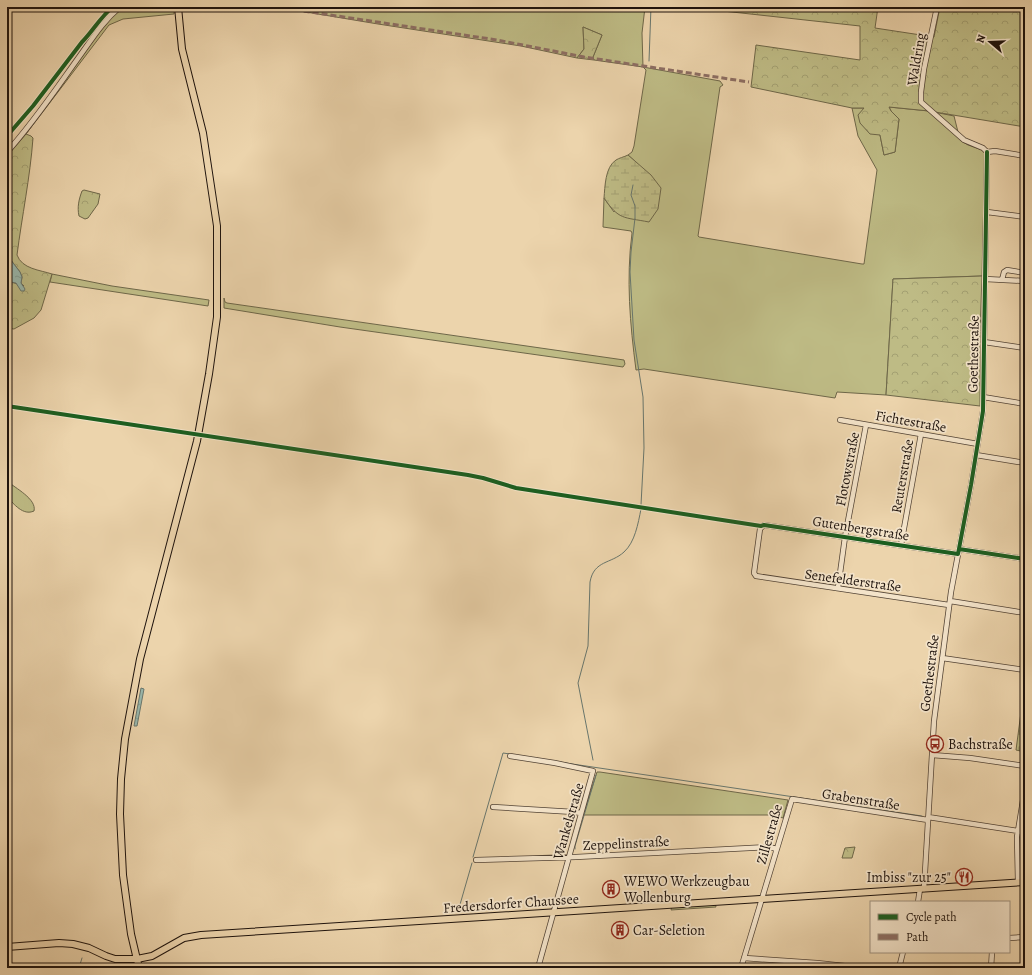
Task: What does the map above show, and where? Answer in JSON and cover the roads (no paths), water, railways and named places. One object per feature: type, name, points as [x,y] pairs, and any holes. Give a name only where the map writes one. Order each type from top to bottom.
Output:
[{"type":"main road","points":[[140,968],[126,905],[120,814],[121,779],[130,709],[140,659],[197,441],[209,374],[216,317],[216,226],[203,133],[188,80],[182,49],[178,7]]},
{"type":"main road","name":"Fredersdorfer Chaussee","points":[[7,947],[59,943],[72,944],[84,946],[106,956],[137,959],[152,956],[184,938],[201,935],[1025,882]]},
{"type":"street","name":"Waldring","points":[[937,7],[924,69],[920,102],[964,140],[983,148],[987,152]]},
{"type":"street","points":[[7,152],[35,118],[96,33],[118,8]]},
{"type":"street","points":[[987,152],[995,151],[1025,156]]},
{"type":"street","name":"Goethestraße","points":[[918,901],[922,889],[932,755],[942,658],[983,411],[987,152]]},
{"type":"street","points":[[987,212],[1025,217]]},
{"type":"street","points":[[1002,280],[1004,272],[1007,270],[1025,273]]},
{"type":"street","points":[[985,279],[1025,281]]},
{"type":"street","points":[[984,342],[1025,348]]},
{"type":"street","points":[[983,397],[1025,404]]},
{"type":"street","name":"Fichtestraße","points":[[840,420],[978,444]]},
{"type":"street","name":"Flotowstraße","points":[[838,588],[845,537],[866,425]]},
{"type":"street","name":"Reuterstraße","points":[[901,546],[921,434]]},
{"type":"street","points":[[976,455],[1025,463]]},
{"type":"street","name":"Gutenbergstraße","points":[[754,575],[760,529],[761,526],[764,525],[901,546],[1025,559]]},
{"type":"street","name":"Senefelderstraße","points":[[754,575],[838,588],[1025,613]]},
{"type":"street","points":[[942,658],[1025,670]]},
{"type":"street","points":[[932,755],[970,758],[1025,766]]},
{"type":"street","name":"Wankelstraße","points":[[510,756],[593,771],[538,968]]},
{"type":"street","points":[[1018,882],[1018,831],[1025,788]]},
{"type":"street","name":"Grabenstraße","points":[[792,799],[1025,832]]},
{"type":"street","name":"Zillestraße","points":[[741,968],[792,799]]},
{"type":"street","points":[[492,807],[581,813]]},
{"type":"street","name":"Zeppelinstraße","points":[[476,860],[769,847],[777,848]]},
{"type":"street","points":[[1010,938],[1025,937]]},
{"type":"street","points":[[899,968],[904,953]]},
{"type":"street","points":[[991,968],[992,953]]},
{"type":"street","points":[[744,958],[863,968]]},
{"type":"water","points":[[7,255],[20,272],[22,277],[21,283],[25,289],[24,291],[21,291],[16,283],[11,282],[7,271]]},
{"type":"water","points":[[141,688],[144,689],[137,726],[134,726]]},
{"type":"waterway","points":[[649,61],[651,7]]},
{"type":"waterway","points":[[633,185],[631,195],[635,206],[635,218],[630,272],[634,340],[643,397],[644,448],[641,505]]},
{"type":"waterway","points":[[593,760],[578,683],[588,646],[590,582],[592,575],[599,566],[619,556],[628,548],[636,532],[641,509]]},
{"type":"waterway","points":[[473,857],[503,753],[510,754]]},
{"type":"waterway","points":[[559,762],[922,816]]},
{"type":"waterway","points":[[575,849],[596,775]]},
{"type":"waterway","points":[[459,908],[472,863]]},
{"type":"waterway","points":[[79,968],[82,958]]},
{"type":"place","name":"Bachstraße","points":[[935,744]]},
{"type":"place","name":"Imbiss \"zur 25\"","points":[[964,877]]},
{"type":"place","name":"WEWO Werkzeugbau Wollenburg","points":[[611,889]]},
{"type":"place","name":"Car-Seletion","points":[[620,930]]}]
